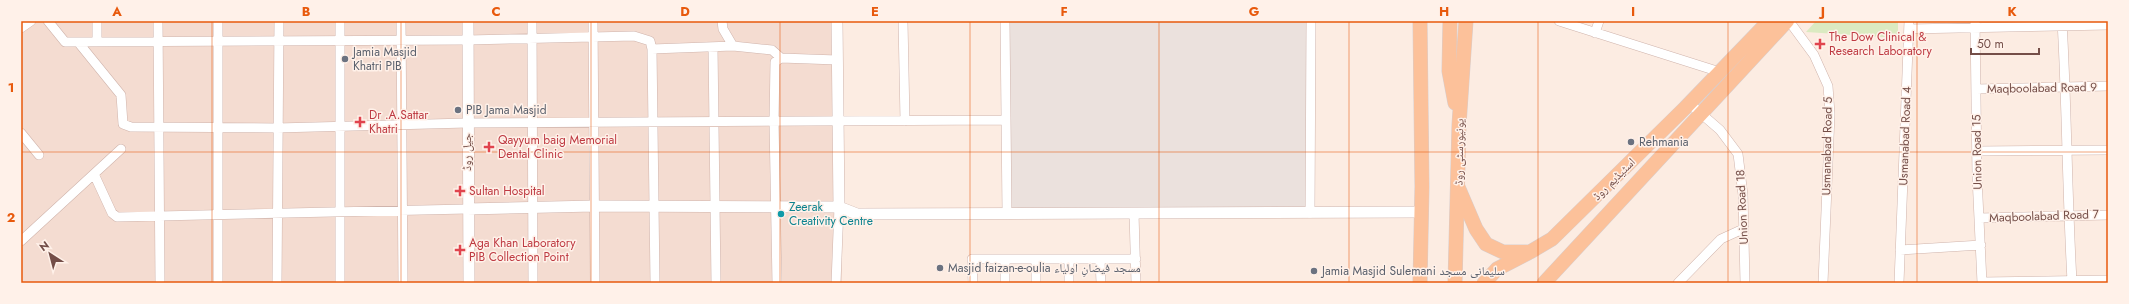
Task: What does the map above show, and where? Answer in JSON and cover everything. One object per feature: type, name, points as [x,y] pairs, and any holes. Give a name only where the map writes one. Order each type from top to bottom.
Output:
[{"type":"main road","points":[[1420,21],[1422,212],[1420,283]]},
{"type":"main road","points":[[1420,69],[1429,37],[1429,21]]},
{"type":"main road","points":[[1450,21],[1449,71],[1459,125]]},
{"type":"main road","name":"یونیورسٹی روڈ","points":[[1455,283],[1459,125],[1466,21]]},
{"type":"main road","name":"اسٹیڈیم روڈ","points":[[1484,283],[1497,269],[1552,239],[1690,104],[1769,21]]},
{"type":"main road","name":"اسٹیڈیم روڈ","points":[[1544,283],[1788,21]]},
{"type":"main road","points":[[1458,187],[1476,229],[1486,244],[1503,252],[1530,252]]},
{"type":"street","points":[[21,28],[31,21]]},
{"type":"street","points":[[48,21],[65,42],[468,40],[634,36],[650,41],[652,49],[655,283]]},
{"type":"street","points":[[97,21],[98,42]]},
{"type":"street","points":[[158,21],[160,283]]},
{"type":"street","points":[[218,21],[218,283]]},
{"type":"street","points":[[276,283],[278,21]]},
{"type":"street","points":[[340,21],[340,283]]},
{"type":"street","points":[[401,21],[403,283]]},
{"type":"street","name":"جیل روڈ","points":[[468,21],[467,123],[469,283]]},
{"type":"street","points":[[532,21],[533,283]]},
{"type":"street","points":[[592,21],[595,283]]},
{"type":"street","points":[[722,21],[723,29],[733,46]]},
{"type":"street","points":[[836,283],[839,207],[837,21]]},
{"type":"street","points":[[903,21],[905,121]]},
{"type":"street","points":[[1006,21],[1007,213]]},
{"type":"street","points":[[1310,213],[1311,21]]},
{"type":"street","points":[[1559,21],[1720,72]]},
{"type":"street","points":[[1595,33],[1598,21]]},
{"type":"street","name":"Usmanabad Road 5","points":[[1788,21],[1814,55],[1828,86],[1830,114],[1823,283]]},
{"type":"street","points":[[2062,23],[2068,151],[2068,216],[2072,281]]},
{"type":"street","points":[[1909,25],[2062,23],[2108,25]]},
{"type":"street","name":"Union Road 15","points":[[1975,24],[1977,151],[1982,282]]},
{"type":"street","name":"Usmanabad Road 4","points":[[1899,283],[1909,25]]},
{"type":"street","points":[[78,42],[121,95],[125,126],[277,128],[532,122],[1006,120]]},
{"type":"street","points":[[652,49],[733,46],[772,50],[781,58],[837,60]]},
{"type":"street","points":[[713,47],[716,283]]},
{"type":"street","points":[[777,283],[774,121],[776,62],[781,58]]},
{"type":"street","name":"Maqboolabad Road 9","points":[[1976,89],[2108,86]]},
{"type":"street","name":"Union Road 18","points":[[1690,104],[1720,130],[1738,154],[1743,195],[1745,283]]},
{"type":"street","points":[[21,133],[39,155]]},
{"type":"street","points":[[21,241],[121,149]]},
{"type":"street","points":[[1977,151],[2108,150]]},
{"type":"street","points":[[94,174],[114,216],[129,218],[277,212],[594,206],[839,207],[857,214],[1422,212]]},
{"type":"street","points":[[1134,213],[1136,283]]},
{"type":"street","name":"Maqboolabad Road 7","points":[[1979,218],[2108,215]]},
{"type":"street","points":[[1678,283],[1721,238],[1743,229]]},
{"type":"street","points":[[1900,250],[1981,245]]},
{"type":"street","points":[[973,283],[972,259],[1036,260],[1136,258]]},
{"type":"street","points":[[1069,259],[1069,283]]},
{"type":"street","points":[[1100,259],[1101,283]]},
{"type":"street","points":[[1005,260],[1005,283]]},
{"type":"street","points":[[1036,260],[1036,283]]},
{"type":"street","points":[[1982,282],[2108,280]]},
{"type":"shaded area","points":[[21,21],[839,21],[842,283],[21,283]]},
{"type":"shaded area","points":[[1006,21],[1311,21],[1310,213],[1007,213]]},
{"type":"green space","points":[[1816,21],[1898,21],[1898,38],[1806,32]]},
{"type":"place","name":"The Dow Clinical & Research Laboratory","points":[[1820,44]]},
{"type":"place","name":"Jamia Masjid Khatri PIB","points":[[345,59]]},
{"type":"place","name":"PIB Jama Masjid","points":[[458,110]]},
{"type":"place","name":"Dr .A.Sattar Khatri","points":[[360,122]]},
{"type":"place","name":"Rehmania","points":[[1631,142]]},
{"type":"place","name":"Qayyum baig Memorial Dental Clinic","points":[[489,147]]},
{"type":"place","name":"Sultan Hospital","points":[[460,191]]},
{"type":"place","name":"Zeerak Creativity Centre","points":[[781,214]]},
{"type":"place","name":"Aga Khan Laboratory PIB Collection Point","points":[[460,250]]},
{"type":"place","name":"Masjid faizan-e-oulia مسجد فیضانِ اولیاء","points":[[940,268]]},
{"type":"place","name":"Jamia Masjid Sulemani سلیمانی مسجد","points":[[1314,271]]}]
